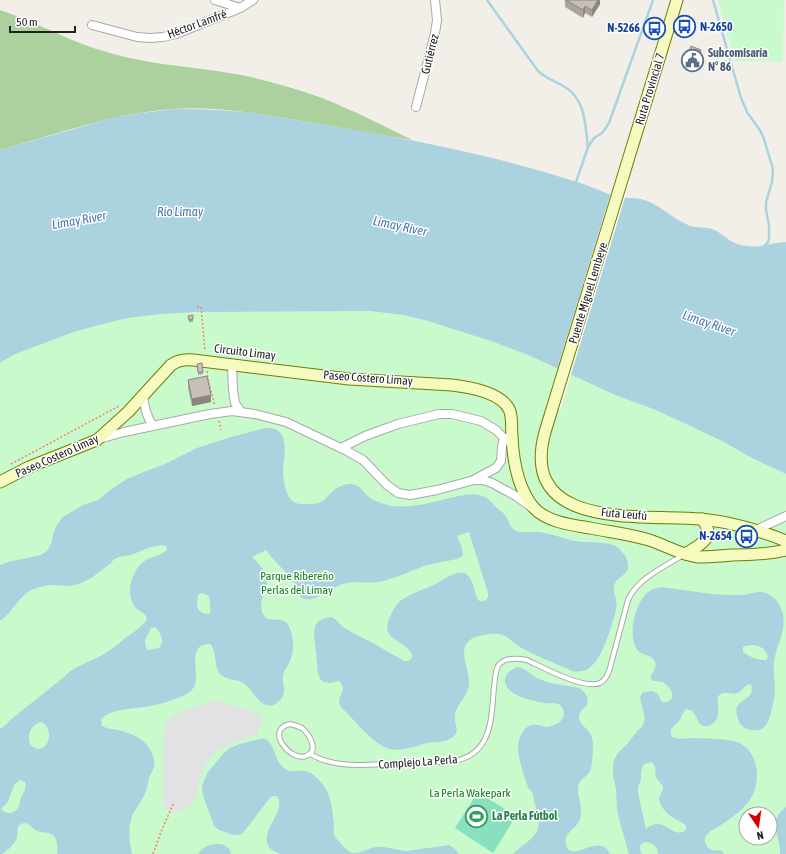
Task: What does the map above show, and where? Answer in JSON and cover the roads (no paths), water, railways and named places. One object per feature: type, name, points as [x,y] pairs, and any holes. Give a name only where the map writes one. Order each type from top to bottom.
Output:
[{"type":"street","points":[[215,0],[240,8]]},
{"type":"street","name":"Héctor Lamfré","points":[[92,25],[137,36],[150,38],[163,37],[176,34],[240,8],[253,0]]},
{"type":"street","name":"Gutiérrez","points":[[416,107],[435,33],[437,20],[435,0]]},
{"type":"street","name":"Ruta Provincial 7","points":[[623,178],[677,0]]},
{"type":"street","name":"Puente Miguel Lembeye","points":[[553,408],[623,178]]},
{"type":"street","name":"Paseo Costero Limay","points":[[0,482],[29,467],[85,446],[96,440],[124,415],[170,365],[175,362],[187,360],[206,361],[349,378],[463,386],[485,392],[500,399],[509,409],[512,424],[508,439],[521,486],[530,503],[543,515],[562,522],[637,537],[691,556],[707,557],[763,554],[786,550]]},
{"type":"street","points":[[232,364],[235,402],[241,412]]},
{"type":"street","points":[[143,395],[144,406],[148,419],[153,426]]},
{"type":"street","name":"Futa Leufú","points":[[553,408],[543,441],[541,459],[544,473],[549,485],[560,499],[582,509],[613,515],[702,519],[728,523],[786,540]]},
{"type":"street","points":[[96,440],[124,432],[216,413],[241,412],[255,414],[286,422],[341,448],[363,460],[387,486],[398,493],[410,495],[437,490],[474,480],[496,468],[501,461],[502,447],[508,439],[481,421],[452,414],[439,414],[398,424],[365,436],[341,448]]},
{"type":"street","points":[[474,480],[483,480],[492,483],[516,496],[536,510]]},
{"type":"street","points":[[756,530],[786,516]]},
{"type":"street","points":[[685,554],[706,538],[708,527],[702,519]]},
{"type":"lane","name":"Complejo La Perla","points":[[310,754],[323,761],[356,765],[447,762],[463,759],[470,755],[484,742],[487,735],[491,719],[496,676],[499,665],[503,661],[508,659],[527,660],[568,679],[583,684],[594,685],[600,683],[608,675],[630,595],[647,578],[685,554]]},
{"type":"lane","name":"Complejo La Perla","points":[[290,724],[301,728],[306,732],[312,743],[312,751],[310,754],[301,757],[290,752],[280,739],[279,734],[282,728],[290,724]]},
{"type":"water","name":"Río Limay","points":[[174,109],[218,110],[261,114],[395,137],[449,148],[502,160],[541,171],[617,197],[638,198],[658,207],[689,226],[712,229],[732,242],[742,245],[755,246],[786,242],[786,474],[748,456],[722,441],[656,410],[615,395],[528,355],[491,341],[428,321],[403,315],[370,311],[196,312],[161,314],[128,318],[74,332],[13,355],[0,363],[0,150],[112,118]]},
{"type":"water","points":[[265,428],[274,429],[279,432],[284,442],[285,453],[283,472],[285,487],[289,497],[295,503],[319,503],[338,487],[351,484],[360,487],[372,499],[392,506],[415,506],[463,495],[476,495],[485,497],[503,512],[511,527],[516,531],[552,534],[574,541],[603,543],[615,546],[625,556],[628,566],[625,573],[615,583],[615,614],[602,651],[594,663],[587,669],[576,672],[526,650],[502,635],[490,634],[475,637],[465,646],[464,658],[469,683],[467,692],[456,712],[456,734],[451,739],[443,741],[427,743],[406,749],[390,749],[384,747],[372,738],[342,708],[339,702],[343,688],[339,681],[330,683],[324,682],[320,679],[318,673],[314,633],[315,626],[319,621],[332,617],[343,627],[353,633],[404,661],[410,660],[412,657],[409,649],[391,636],[388,631],[387,625],[389,620],[395,607],[400,601],[450,576],[460,573],[464,573],[470,578],[478,600],[484,601],[488,597],[469,532],[457,536],[463,555],[457,559],[424,566],[384,581],[369,583],[351,582],[342,584],[311,599],[301,597],[290,577],[266,550],[252,557],[259,564],[267,579],[267,585],[261,607],[262,612],[264,617],[268,619],[285,621],[291,631],[293,643],[290,661],[283,675],[284,692],[281,700],[272,705],[267,705],[259,700],[243,683],[223,677],[217,668],[212,647],[210,644],[202,645],[196,654],[196,681],[194,687],[188,693],[176,699],[159,704],[116,711],[105,716],[101,720],[102,726],[128,733],[142,740],[147,745],[154,759],[154,767],[149,777],[148,786],[130,824],[129,833],[132,854],[57,854],[57,842],[54,836],[50,833],[37,831],[29,825],[23,823],[18,826],[17,838],[13,845],[0,854],[0,729],[71,671],[101,656],[118,645],[145,623],[147,619],[145,614],[134,606],[131,598],[130,587],[134,573],[140,565],[148,559],[167,550],[166,546],[162,545],[151,547],[131,555],[119,557],[114,559],[94,576],[79,584],[69,586],[49,585],[31,590],[22,597],[0,621],[0,565],[41,555],[47,551],[51,544],[54,531],[63,517],[83,505],[98,500],[127,479],[163,465],[197,448]],"holes":[[[201,593],[208,596],[210,602],[210,614],[202,613],[198,609],[198,595]],[[155,627],[159,632],[162,637],[162,643],[159,648],[148,650],[146,648],[145,640],[151,628]],[[41,722],[45,724],[49,732],[46,745],[43,748],[38,749],[31,745],[29,741],[29,734],[33,727]],[[20,780],[26,784],[18,808],[14,812],[7,813],[1,809],[8,802],[14,785]]]},
{"type":"water","points":[[661,587],[720,595],[740,595],[761,592],[770,595],[777,601],[783,614],[784,621],[782,634],[774,663],[774,698],[768,722],[764,727],[758,730],[745,728],[741,725],[738,718],[736,712],[738,705],[751,693],[752,689],[751,685],[749,684],[736,694],[724,693],[718,696],[718,715],[716,721],[711,725],[702,725],[699,723],[693,712],[685,710],[679,721],[671,730],[672,737],[682,739],[706,738],[736,742],[745,746],[754,758],[757,777],[754,792],[751,798],[745,806],[738,806],[738,813],[707,834],[705,838],[707,847],[713,850],[722,851],[724,854],[658,854],[654,845],[647,842],[641,845],[640,849],[642,854],[629,854],[619,819],[613,776],[614,760],[618,753],[642,727],[645,719],[640,698],[642,693],[652,691],[657,693],[662,702],[667,702],[672,698],[671,691],[666,684],[653,681],[650,677],[655,668],[655,662],[651,657],[640,653],[634,642],[633,627],[636,611],[643,598],[654,589]],"holes":[[[745,646],[761,647],[767,654],[768,657],[766,660],[754,658],[743,652],[743,647]],[[651,762],[655,767],[655,775],[663,787],[663,791],[659,798],[660,803],[668,814],[685,824],[686,828],[683,832],[678,833],[658,824],[651,825],[646,829],[638,787],[641,780],[643,765]]]},
{"type":"water","points":[[517,667],[524,669],[538,679],[546,682],[579,688],[587,697],[587,704],[580,714],[579,720],[590,733],[593,742],[591,769],[578,786],[581,809],[580,819],[566,836],[566,845],[571,851],[597,845],[602,846],[610,854],[513,854],[535,835],[539,824],[533,794],[527,785],[519,756],[518,749],[520,738],[523,731],[529,726],[534,725],[547,727],[554,725],[562,720],[564,714],[562,708],[558,704],[545,703],[518,696],[507,688],[505,682],[506,676],[509,671]]},
{"type":"water","points":[[259,739],[268,740],[278,761],[284,768],[291,771],[304,771],[310,773],[323,784],[331,805],[334,821],[334,836],[350,852],[362,852],[374,847],[407,851],[449,845],[459,854],[281,854],[270,848],[266,839],[279,808],[277,796],[270,798],[242,834],[233,835],[219,830],[214,826],[203,795],[203,783],[208,772],[230,748]]},
{"type":"water","points":[[786,807],[786,854],[780,854],[778,816]]},
{"type":"water","points":[[215,844],[227,847],[231,854],[198,854],[205,847]]},
{"type":"waterway","points":[[487,0],[538,71],[572,92],[577,99],[581,106],[585,122],[588,147]]},
{"type":"waterway","points":[[575,185],[588,147],[594,138],[602,133],[609,123],[653,0]]},
{"type":"waterway","points":[[713,0],[741,98],[747,112],[761,132],[773,169],[772,182],[766,202],[769,238],[764,247]]},
{"type":"place","name":"N-2650","points":[[684,27]]},
{"type":"place","name":"N-5266","points":[[655,28]]},
{"type":"place","name":"Subcomisaría N° 86","points":[[693,60]]},
{"type":"place","name":"N-2654","points":[[747,536]]},
{"type":"place","name":"La Perla Fútbol","points":[[476,816]]},
{"type":"water label","name":"Limay River","points":[[79,220]]},
{"type":"water label","name":"Limay River","points":[[400,226]]},
{"type":"water label","name":"Limay River","points":[[709,323]]},
{"type":"park label","name":"Parque Ribereño Perlas del Limay","points":[[297,583]]},
{"type":"park label","name":"La Perla Wakepark","points":[[470,793]]}]
